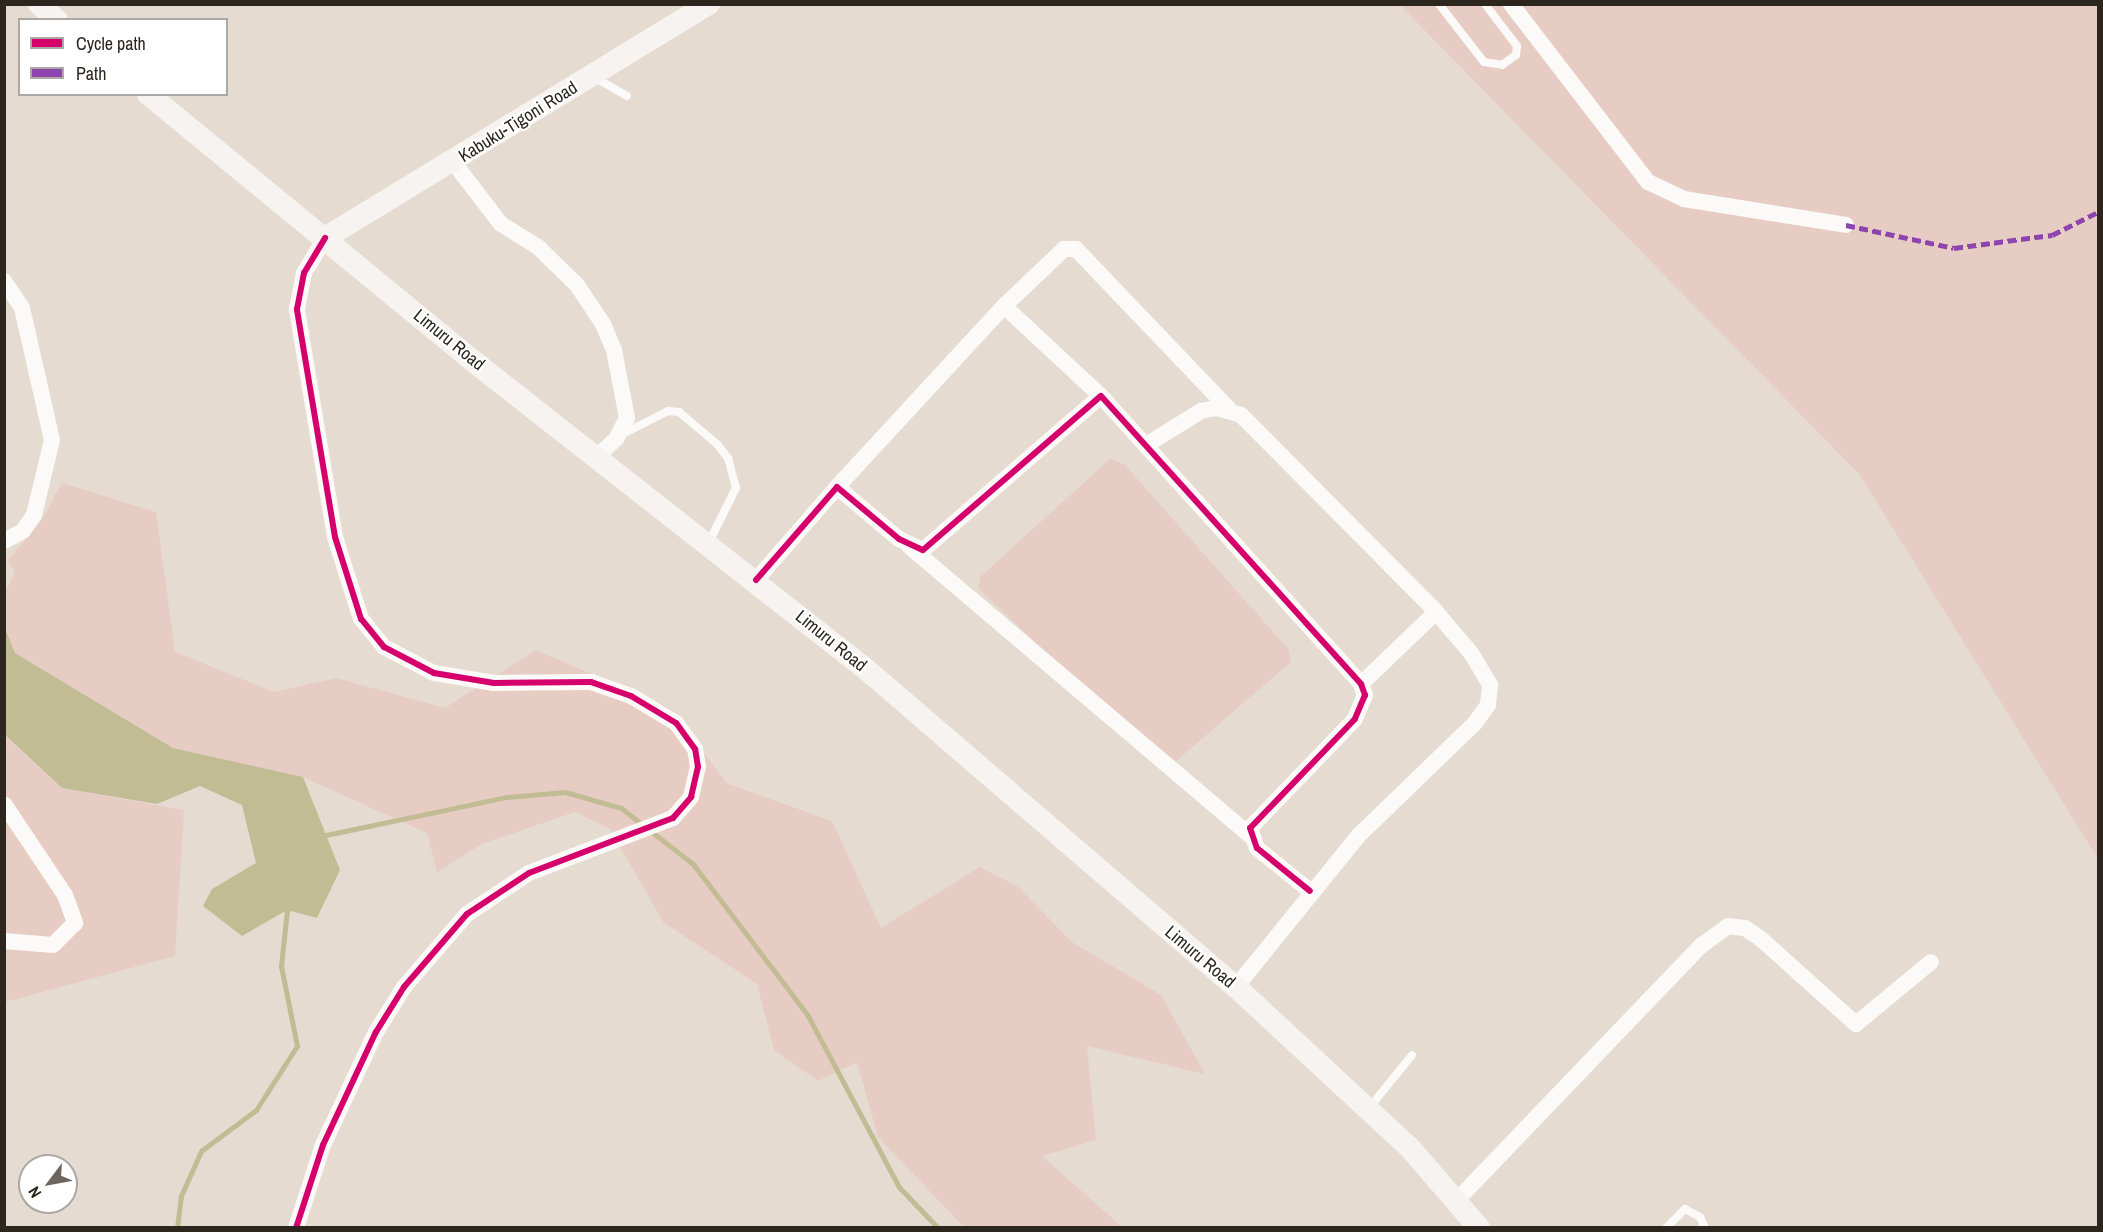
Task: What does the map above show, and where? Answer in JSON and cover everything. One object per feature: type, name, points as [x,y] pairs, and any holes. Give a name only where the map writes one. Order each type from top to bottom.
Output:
[{"type":"main road","points":[[39,4],[55,18]]},
{"type":"main road","name":"Kabuku-Tigoni Road","points":[[324,238],[454,163],[591,75],[709,4]]},
{"type":"main road","name":"Limuru Road","points":[[150,96],[324,238],[756,580],[1236,987],[1368,1109],[1458,1199],[1479,1227]]},
{"type":"street","points":[[1510,4],[1648,182],[1684,199],[1846,225]]},
{"type":"street","points":[[454,163],[501,224],[538,247],[577,285],[603,324],[626,409],[617,438],[598,456]]},
{"type":"street","points":[[296,1227],[324,1145],[376,1032],[404,987],[460,922],[529,873],[673,818],[691,797],[698,767],[695,749],[676,723],[632,696],[591,682],[494,683],[434,673],[384,647],[361,619],[335,537],[297,309],[304,273],[324,238]]},
{"type":"street","points":[[756,580],[837,487],[1004,306],[1064,249],[1076,249],[1229,409],[1255,426],[1436,612],[1487,677],[1486,709],[1310,891],[1236,987]]},
{"type":"street","points":[[4,281],[28,331],[52,440],[34,515],[23,531],[4,541]]},
{"type":"street","points":[[1004,306],[1101,396],[1361,684],[1365,695],[1355,719],[1258,814],[1249,836]]},
{"type":"street","points":[[910,548],[923,550],[937,540],[1101,396]]},
{"type":"street","points":[[1146,445],[1201,411],[1229,409]]},
{"type":"street","points":[[837,487],[1249,836],[1310,891]]},
{"type":"street","points":[[1361,684],[1436,612]]},
{"type":"street","points":[[4,804],[65,895],[75,923],[53,945],[4,941]]},
{"type":"street","points":[[1458,1199],[1702,945],[1728,926],[1745,928],[1760,938],[1856,1024],[1931,962]]},
{"type":"lane","points":[[1439,4],[1484,62],[1502,65],[1516,56],[1517,46],[1485,4]]},
{"type":"lane","points":[[591,75],[627,96]]},
{"type":"lane","points":[[617,438],[646,417],[668,411],[679,412],[717,444],[728,458],[736,488],[708,543]]},
{"type":"lane","points":[[1368,1109],[1412,1055]]},
{"type":"lane","points":[[1666,1227],[1685,1209],[1700,1217],[1705,1227]]},
{"type":"shaded area","points":[[1400,5],[2098,5],[2098,859],[1860,475]]},
{"type":"shaded area","points":[[1110,459],[1124,464],[1289,650],[1291,662],[1168,768],[979,589],[980,577]]},
{"type":"shaded area","points":[[62,483],[156,512],[175,652],[274,692],[336,678],[445,708],[536,650],[668,707],[728,784],[832,821],[881,928],[980,867],[1018,887],[1072,942],[1161,995],[1205,1074],[1087,1046],[1096,1140],[1042,1156],[1122,1227],[964,1227],[878,1137],[857,1062],[818,1081],[774,1050],[757,984],[663,922],[610,829],[575,812],[482,844],[437,872],[427,833],[303,777],[173,748],[15,653],[5,625],[5,592],[15,573],[8,560],[42,520]]},
{"type":"shaded area","points":[[4,625],[15,653],[173,748],[303,777],[340,870],[317,918],[287,910],[242,936],[203,906],[212,889],[256,863],[242,805],[200,786],[157,804],[62,788],[5,735]]},
{"type":"shaded area","points":[[4,735],[62,788],[184,810],[175,956],[5,1002]]},
{"type":"waterway","points":[[326,835],[507,797],[565,792],[621,808],[693,864],[807,1014],[899,1187],[938,1228]]},
{"type":"waterway","points":[[177,1228],[181,1196],[201,1151],[256,1110],[297,1046],[281,966],[287,910]]},
{"type":"marked path","points":[[1846,225],[1954,248],[2052,235],[2098,212]]},
{"type":"cycle path","points":[[296,1228],[323,1145],[376,1032],[404,987],[467,914],[529,873],[673,818],[691,797],[698,767],[695,749],[676,723],[631,696],[591,682],[494,683],[434,673],[384,647],[361,619],[335,537],[297,309],[304,273],[325,238]]},
{"type":"cycle path","points":[[756,580],[837,487],[899,539],[923,550],[1101,396],[1361,684],[1365,695],[1355,719],[1250,828],[1257,848],[1310,891]]}]
